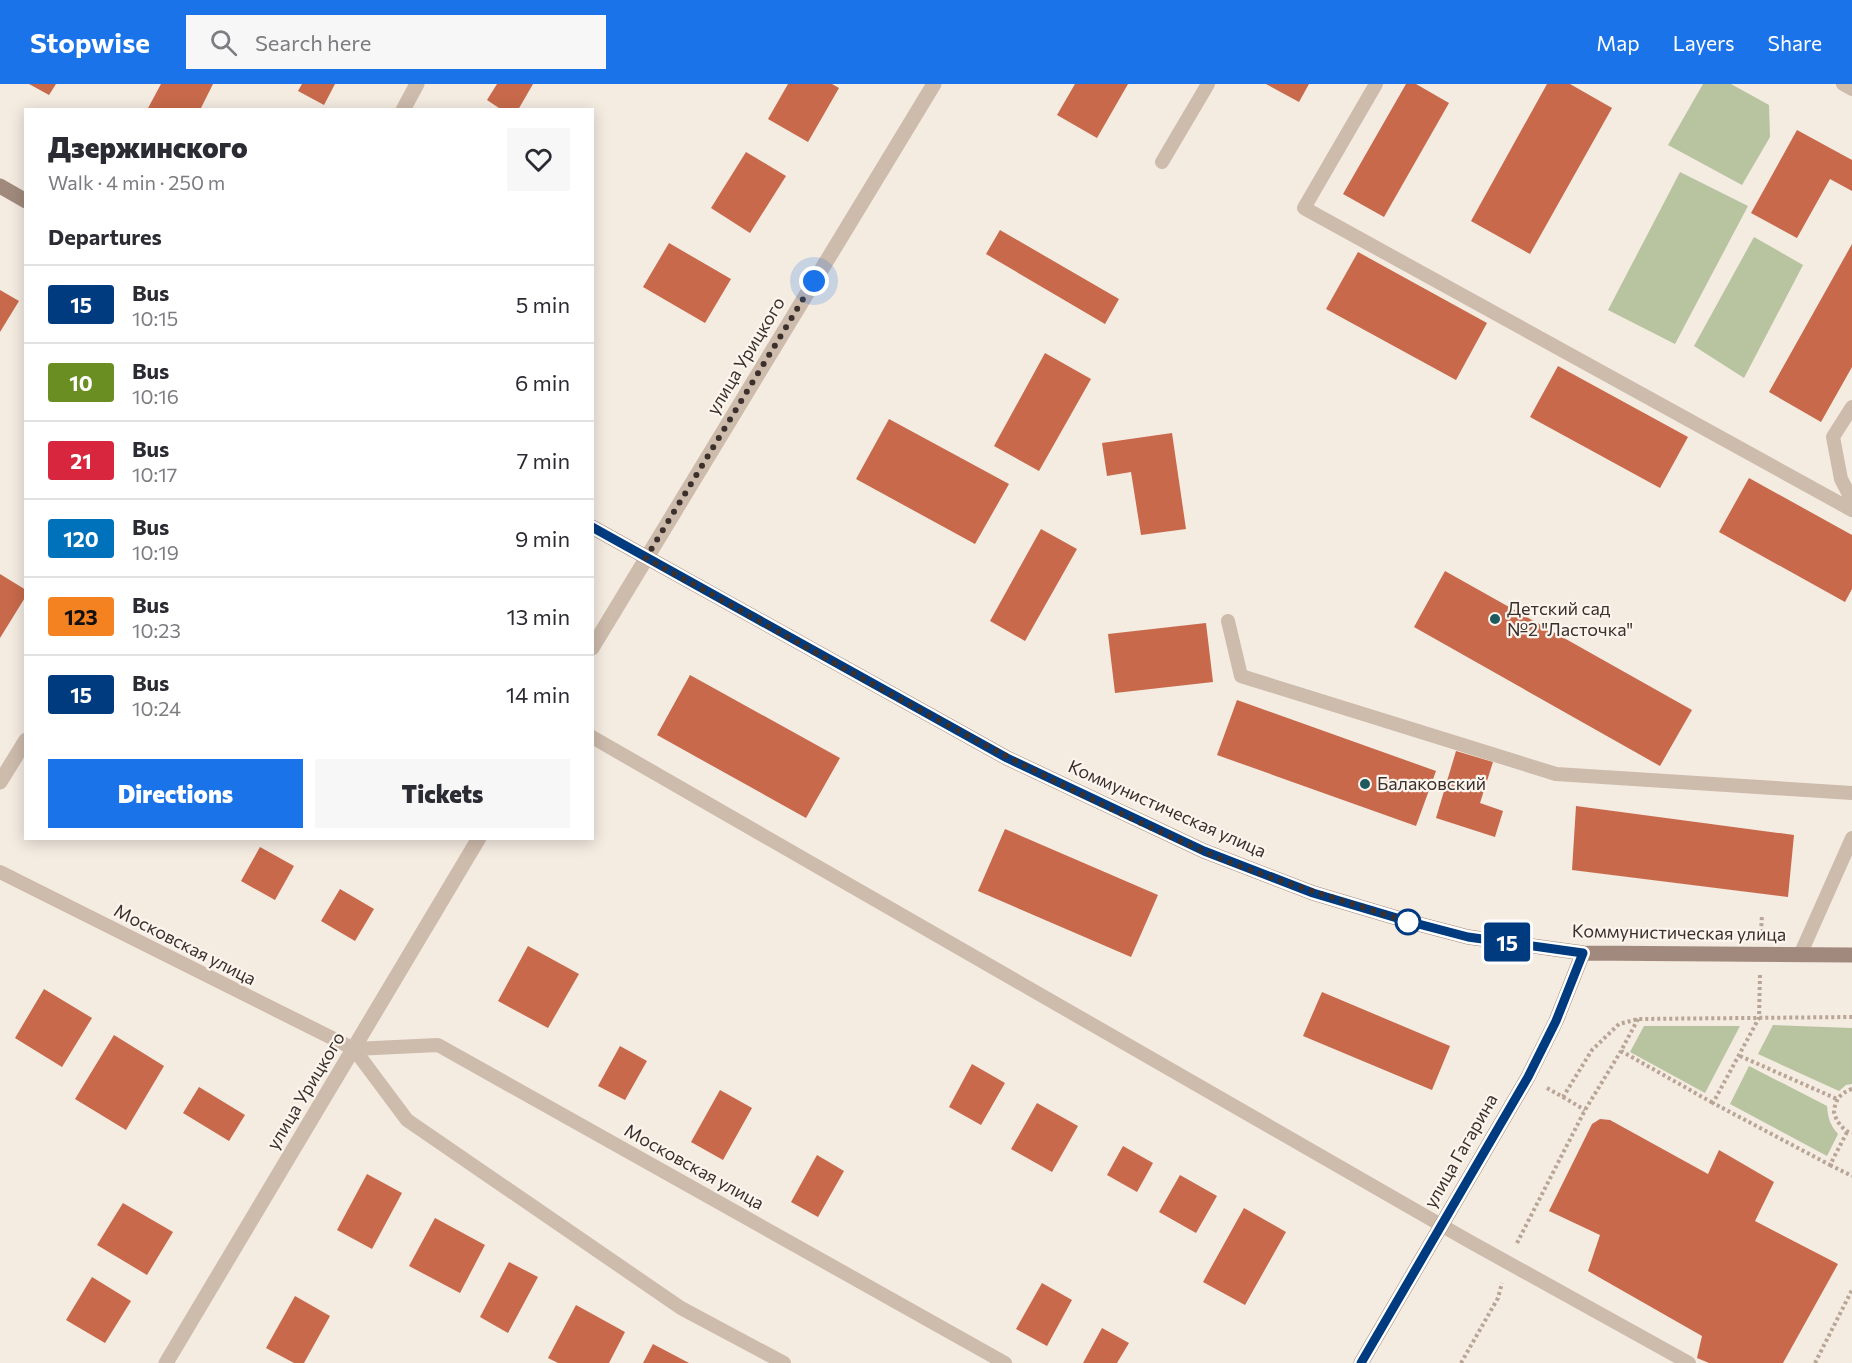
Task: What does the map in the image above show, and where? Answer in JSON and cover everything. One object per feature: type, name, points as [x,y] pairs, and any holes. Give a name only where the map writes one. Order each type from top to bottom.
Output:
[{"type":"main road","points":[[0,186],[24,200]]},
{"type":"main road","name":"Коммунистическая улица","points":[[594,528],[1007,758],[1204,851],[1313,893],[1468,937],[1583,953],[1852,955]]},
{"type":"main road","name":"улица Гагарина","points":[[1361,1363],[1528,1077],[1556,1021],[1583,953]]},
{"type":"street","points":[[404,108],[417,84]]},
{"type":"street","name":"улица Урицкого","points":[[594,645],[934,84]]},
{"type":"street","points":[[0,782],[24,743]]},
{"type":"street","name":"улица Урицкого","points":[[166,1363],[478,840]]},
{"type":"lane","points":[[1162,162],[1208,84]]},
{"type":"lane","points":[[1376,84],[1304,208],[1852,510]]},
{"type":"lane","points":[[1843,84],[1852,89]]},
{"type":"lane","points":[[1852,407],[1833,437],[1841,479],[1852,500]]},
{"type":"lane","points":[[1228,621],[1241,676],[1556,774],[1852,793]]},
{"type":"lane","points":[[594,738],[1441,1225],[1689,1363]]},
{"type":"lane","points":[[1800,955],[1852,837]]},
{"type":"lane","name":"Московская улица","points":[[0,872],[354,1049],[407,1120],[681,1308],[784,1363]]},
{"type":"lane","name":"Московская улица","points":[[354,1049],[438,1045],[1005,1363]]},
{"type":"path","points":[[1563,1097],[1592,1050],[1619,1024],[1638,1019],[1852,1017]]},
{"type":"path","points":[[1713,1103],[1759,1018]]},
{"type":"path","points":[[1461,1363],[1498,1298],[1506,1262],[1585,1110],[1638,1019]]},
{"type":"path","points":[[1621,1051],[1713,1103],[1852,1176]]},
{"type":"path","points":[[1740,1056],[1837,1099]]},
{"type":"path","points":[[1528,1077],[1585,1110]]},
{"type":"path","points":[[1830,1164],[1850,1133],[1835,1116],[1834,1108],[1837,1099],[1852,1089]]},
{"type":"path","points":[[1815,1363],[1852,1290]]},
{"type":"green space","points":[[1703,84],[1731,84],[1769,105],[1770,137],[1742,185],[1668,145]]},
{"type":"green space","points":[[1680,172],[1748,206],[1675,344],[1608,310]]},
{"type":"green space","points":[[1754,237],[1803,265],[1744,378],[1694,346]]},
{"type":"green space","points":[[1773,1025],[1852,1028],[1852,1084],[1846,1085],[1839,1091],[1758,1054]]},
{"type":"green space","points":[[1644,1026],[1740,1026],[1705,1093],[1630,1052]]},
{"type":"green space","points":[[1749,1066],[1827,1106],[1830,1121],[1838,1134],[1827,1156],[1730,1104]]},
{"type":"building","points":[[29,84],[56,84],[49,95]]},
{"type":"building","points":[[161,84],[213,84],[201,108],[148,108]]},
{"type":"building","points":[[302,84],[335,84],[324,105],[298,91]]},
{"type":"building","points":[[497,84],[533,84],[519,108],[499,108],[487,100]]},
{"type":"building","points":[[788,84],[832,84],[839,88],[808,142],[768,119]]},
{"type":"building","points":[[1075,84],[1128,84],[1097,138],[1057,115]]},
{"type":"building","points":[[1266,84],[1309,84],[1299,102]]},
{"type":"building","points":[[1406,84],[1416,84],[1449,103],[1384,217],[1343,194]]},
{"type":"building","points":[[1547,84],[1570,84],[1612,108],[1530,254],[1471,221]]},
{"type":"building","points":[[1797,130],[1852,160],[1852,191],[1830,179],[1797,238],[1751,213]]},
{"type":"building","points":[[746,152],[786,176],[750,233],[711,208]]},
{"type":"building","points":[[1000,230],[1119,299],[1105,324],[986,254]]},
{"type":"building","points":[[669,243],[731,279],[705,323],[643,287]]},
{"type":"building","points":[[1852,244],[1852,367],[1821,422],[1769,392]]},
{"type":"building","points":[[1358,252],[1487,323],[1456,380],[1326,309]]},
{"type":"building","points":[[0,290],[19,301],[0,332]]},
{"type":"building","points":[[1045,353],[1091,379],[1039,471],[994,446]]},
{"type":"building","points":[[1558,366],[1688,437],[1660,488],[1530,417]]},
{"type":"building","points":[[889,419],[1009,484],[975,544],[856,479]]},
{"type":"building","points":[[1172,433],[1186,529],[1141,535],[1131,472],[1107,476],[1102,443]]},
{"type":"building","points":[[1749,478],[1852,535],[1852,589],[1845,602],[1719,532]]},
{"type":"building","points":[[1041,529],[1077,549],[1025,641],[990,621]]},
{"type":"building","points":[[1445,571],[1692,710],[1660,766],[1414,627]]},
{"type":"building","points":[[0,574],[24,589],[24,599],[0,638]]},
{"type":"building","points":[[1206,623],[1213,682],[1115,693],[1108,634]]},
{"type":"building","points":[[690,675],[840,758],[806,818],[657,735]]},
{"type":"building","points":[[1237,700],[1436,771],[1416,826],[1217,755]]},
{"type":"building","points":[[1456,751],[1493,762],[1480,803],[1503,811],[1495,837],[1436,818]]},
{"type":"building","points":[[1576,806],[1794,835],[1788,897],[1572,870]]},
{"type":"building","points":[[1005,829],[1158,895],[1131,957],[978,891]]},
{"type":"building","points":[[260,847],[294,866],[275,900],[241,881]]},
{"type":"building","points":[[340,889],[374,909],[355,941],[321,921]]},
{"type":"building","points":[[528,946],[579,974],[548,1028],[498,1001]]},
{"type":"building","points":[[44,989],[92,1018],[62,1067],[15,1038]]},
{"type":"building","points":[[1322,992],[1450,1046],[1432,1090],[1303,1036]]},
{"type":"building","points":[[114,1035],[164,1066],[126,1130],[75,1099]]},
{"type":"building","points":[[620,1046],[647,1061],[625,1100],[598,1086]]},
{"type":"building","points":[[972,1064],[1005,1083],[981,1125],[949,1107]]},
{"type":"building","points":[[199,1087],[245,1115],[229,1141],[183,1113]]},
{"type":"building","points":[[720,1090],[752,1108],[723,1160],[691,1142]]},
{"type":"building","points":[[1037,1103],[1078,1126],[1052,1172],[1011,1149]]},
{"type":"building","points":[[1600,1119],[1610,1120],[1708,1174],[1719,1150],[1774,1182],[1755,1221],[1838,1264],[1783,1363],[1709,1363],[1697,1358],[1702,1336],[1588,1271],[1600,1235],[1549,1211],[1592,1124]]},
{"type":"building","points":[[1123,1146],[1153,1163],[1137,1192],[1107,1175]]},
{"type":"building","points":[[817,1155],[844,1171],[818,1217],[791,1202]]},
{"type":"building","points":[[367,1174],[402,1193],[372,1249],[337,1230]]},
{"type":"building","points":[[1180,1175],[1217,1196],[1196,1233],[1159,1212]]},
{"type":"building","points":[[123,1203],[173,1232],[147,1275],[97,1245]]},
{"type":"building","points":[[1244,1208],[1286,1232],[1245,1305],[1203,1282]]},
{"type":"building","points":[[435,1218],[485,1245],[460,1293],[409,1266]]},
{"type":"building","points":[[509,1262],[538,1277],[508,1333],[480,1317]]},
{"type":"building","points":[[92,1277],[131,1301],[105,1343],[66,1320]]},
{"type":"building","points":[[1042,1283],[1072,1300],[1047,1346],[1016,1329]]},
{"type":"building","points":[[295,1296],[330,1316],[304,1363],[294,1363],[266,1348]]},
{"type":"building","points":[[576,1305],[625,1332],[609,1363],[558,1363],[548,1358]]},
{"type":"building","points":[[1102,1328],[1129,1343],[1117,1363],[1083,1363]]},
{"type":"building","points":[[653,1344],[689,1363],[643,1363]]},
{"type":"bus line","name":"15","points":[[594,528],[1007,758],[1204,851],[1313,893],[1407,921],[1468,937],[1583,953],[1556,1021],[1528,1077],[1361,1363]]},
{"type":"place","name":"Детский сад №2 \"Ласточка\"","points":[[1495,619]]},
{"type":"place","name":"Балаковский","points":[[1365,784]]},
{"type":"route","points":[[814,281],[646,558],[1007,758],[1204,851],[1313,893],[1408,922]]}]
